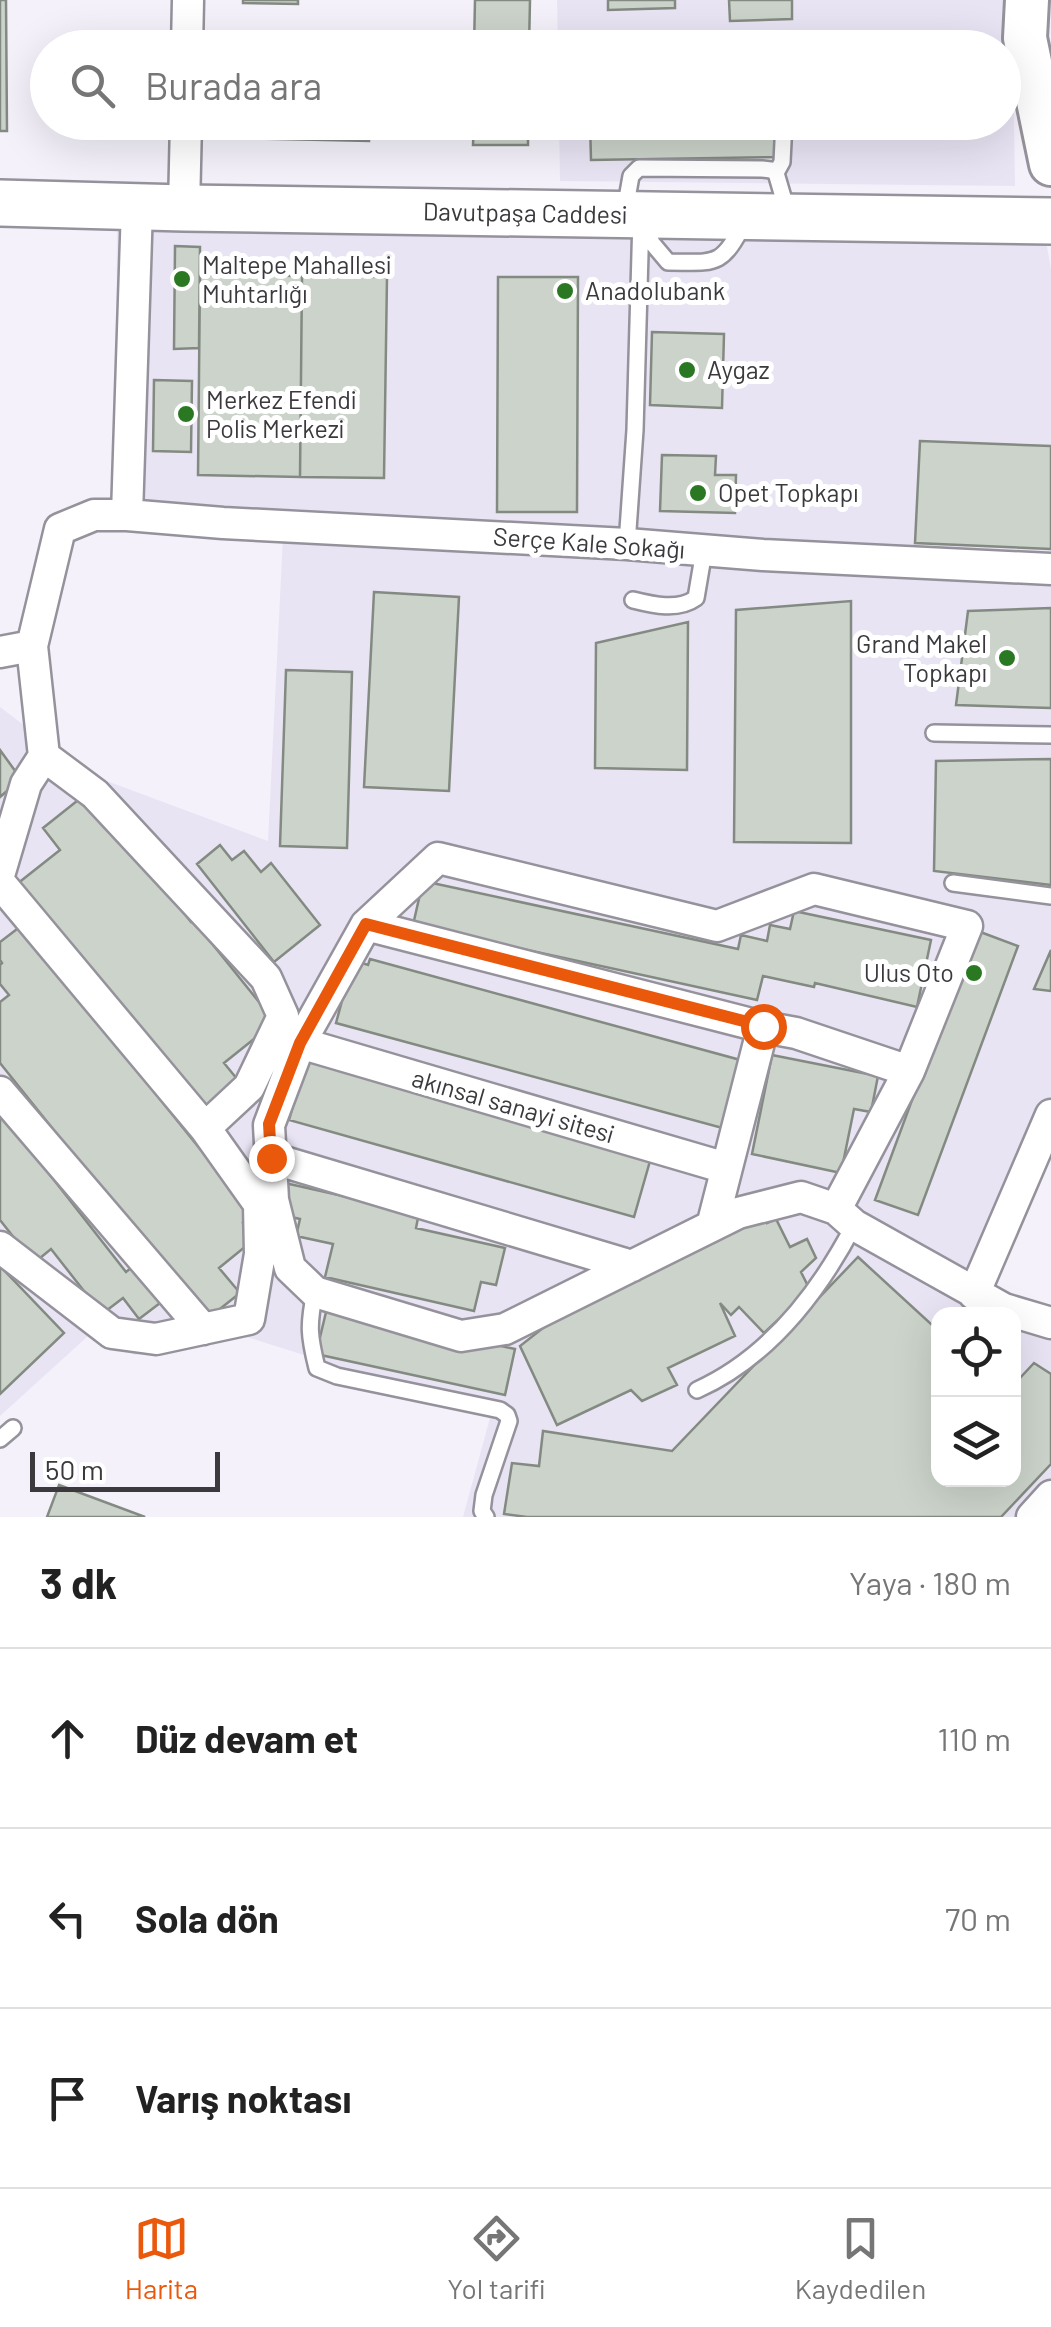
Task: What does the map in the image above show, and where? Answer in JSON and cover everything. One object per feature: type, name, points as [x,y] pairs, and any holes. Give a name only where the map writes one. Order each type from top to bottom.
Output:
[{"type":"main road","points":[[1027,0],[1025,38],[1051,164]]},
{"type":"main road","name":"Davutpaşa Caddesi","points":[[0,203],[1051,220]]},
{"type":"street","points":[[187,30],[188,0]]},
{"type":"street","points":[[184,208],[186,140]]},
{"type":"street","points":[[127,514],[137,207]]},
{"type":"street","name":"Serçe Kale Sokağı","points":[[44,756],[32,646],[60,529],[94,516],[127,514],[1051,569]]},
{"type":"street","points":[[0,652],[32,646]]},
{"type":"street","points":[[206,1128],[248,1087],[283,1016],[266,978],[95,794],[44,756],[26,784],[1,868],[268,1210],[290,1268],[315,1292],[461,1336],[505,1329],[738,1214],[801,1198],[845,1217],[974,1294],[1004,1309],[1051,1323]]},
{"type":"street","points":[[0,1248],[112,1332],[156,1339],[248,1319],[273,1200],[269,1124],[300,1043],[366,924],[438,858],[717,926],[814,889],[967,926],[845,1217]]},
{"type":"street","points":[[366,924],[796,1033],[908,1071]]},
{"type":"street","points":[[712,1226],[763,1026]]},
{"type":"street","name":"akınsal sanayi sitesi","points":[[300,1043],[726,1168]]},
{"type":"street","points":[[0,1092],[203,1329]]},
{"type":"street","points":[[974,1294],[1051,1115]]},
{"type":"street","points":[[271,1158],[632,1266]]},
{"type":"street","points":[[1032,1517],[1051,1496]]},
{"type":"lane","points":[[768,216],[776,173],[782,162],[783,140]]},
{"type":"lane","points":[[627,544],[635,430],[631,176],[639,168],[762,169],[776,173]]},
{"type":"lane","points":[[633,600],[664,606],[689,604],[696,598],[704,551]]},
{"type":"lane","points":[[934,733],[1051,735]]},
{"type":"lane","points":[[953,883],[1051,896]]},
{"type":"lane","points":[[697,1390],[732,1371],[780,1332],[834,1263],[845,1217]]},
{"type":"lane","points":[[315,1292],[309,1335],[317,1368],[337,1376],[500,1410],[507,1415],[509,1420],[484,1495],[482,1511],[486,1517]]},
{"type":"shaded area","points":[[557,0],[1012,0],[1012,30],[558,30]]},
{"type":"shaded area","points":[[559,140],[1014,140],[1015,186],[560,181]]},
{"type":"shaded area","points":[[117,225],[1046,241],[1051,269],[1051,1142],[992,1285],[1051,1308],[1051,1517],[463,1517],[491,1414],[247,1337],[135,1355],[88,1336],[0,1416],[0,707],[88,774],[268,841],[283,536],[115,512]]},
{"type":"building","points":[[0,0],[6,0],[7,131],[0,131]]},
{"type":"building","points":[[298,0],[298,4],[243,3]]},
{"type":"building","points":[[475,0],[530,0],[529,30],[474,30]]},
{"type":"building","points":[[608,0],[675,0],[675,8],[608,10]]},
{"type":"building","points":[[729,0],[792,0],[792,19],[730,21]]},
{"type":"building","points":[[473,140],[528,140],[528,145],[473,145]]},
{"type":"building","points":[[590,140],[779,140],[779,157],[591,160]]},
{"type":"building","points":[[175,246],[200,247],[199,348],[174,349]]},
{"type":"building","points":[[200,275],[302,276],[300,477],[198,475]]},
{"type":"building","points":[[302,276],[387,277],[384,478],[300,477]]},
{"type":"building","points":[[498,277],[578,277],[577,512],[497,512]]},
{"type":"building","name":"Aygaz","points":[[652,332],[724,334],[722,408],[650,405]]},
{"type":"building","points":[[154,380],[192,381],[191,452],[153,451]]},
{"type":"building","points":[[920,441],[1051,446],[1051,549],[915,543]]},
{"type":"building","name":"Opet Topkapı","points":[[662,455],[716,456],[715,475],[736,475],[735,513],[660,511]]},
{"type":"building","points":[[374,592],[459,597],[449,791],[364,787]]},
{"type":"building","points":[[851,601],[851,843],[734,842],[736,610]]},
{"type":"building","name":"Grand Makel Topkapı","points":[[1051,608],[1051,708],[956,705],[968,611]]},
{"type":"building","points":[[688,622],[687,770],[595,768],[596,643]]},
{"type":"building","points":[[286,670],[352,672],[347,848],[280,846]]},
{"type":"building","points":[[0,750],[21,779],[0,797]]},
{"type":"building","points":[[1051,759],[1051,885],[934,871],[936,761]]},
{"type":"building","points":[[87,793],[275,1022],[224,1063],[242,1085],[203,1117],[17,884],[60,850],[43,828]]},
{"type":"building","points":[[220,845],[232,860],[244,851],[261,872],[271,863],[320,925],[274,962],[197,864]]},
{"type":"building","points":[[423,881],[738,949],[741,935],[767,941],[770,925],[790,929],[794,911],[931,940],[917,1007],[815,983],[814,987],[763,976],[757,1000],[413,925]]},
{"type":"building","points":[[21,926],[253,1215],[243,1223],[256,1238],[219,1268],[240,1293],[206,1320],[0,1063],[0,1002],[9,995],[0,984],[0,942]]},
{"type":"building","points":[[975,930],[1018,946],[918,1215],[875,1200]]},
{"type":"building","points":[[1051,950],[1051,991],[1034,989]]},
{"type":"building","points":[[370,959],[744,1061],[726,1129],[336,1023],[353,960],[368,965]]},
{"type":"building","points":[[772,1055],[878,1076],[871,1112],[854,1109],[841,1173],[752,1154]]},
{"type":"building","points":[[307,1057],[652,1154],[634,1217],[289,1120]]},
{"type":"building","points":[[0,1111],[126,1272],[136,1264],[164,1300],[139,1319],[123,1298],[102,1314],[51,1249],[34,1263],[0,1220]]},
{"type":"building","points":[[285,1183],[419,1213],[416,1228],[505,1248],[496,1285],[481,1282],[474,1311],[325,1277],[333,1244],[296,1236],[300,1219],[278,1214]]},
{"type":"building","points":[[761,1210],[767,1223],[776,1219],[790,1247],[807,1239],[816,1258],[801,1272],[810,1290],[764,1333],[739,1307],[731,1315],[720,1303],[735,1336],[668,1368],[677,1385],[642,1401],[631,1390],[557,1425],[520,1346],[557,1317]]},
{"type":"building","points":[[858,1257],[931,1324],[931,1487],[1021,1487],[1021,1377],[1034,1363],[1051,1374],[1051,1464],[1001,1517],[504,1514],[512,1463],[539,1466],[543,1431],[672,1451]]},
{"type":"building","points":[[0,1266],[64,1333],[0,1394]]},
{"type":"building","points":[[327,1308],[515,1349],[505,1395],[316,1354]]},
{"type":"building","points":[[59,1485],[145,1517],[47,1517]]},
{"type":"place","name":"Maltepe Mahallesi Muhtarlığı","points":[[182,279]]},
{"type":"place","name":"Anadolubank","points":[[565,291]]},
{"type":"place","name":"Aygaz","points":[[687,370]]},
{"type":"place","name":"Merkez Efendi Polis Merkezi","points":[[186,414]]},
{"type":"place","name":"Opet Topkapı","points":[[698,493]]},
{"type":"place","name":"Grand Makel Topkapı","points":[[1007,658]]},
{"type":"place","name":"Ulus Oto","points":[[974,973]]},
{"type":"route","points":[[271,1158],[269,1124],[300,1043],[366,924],[763,1026]]}]
